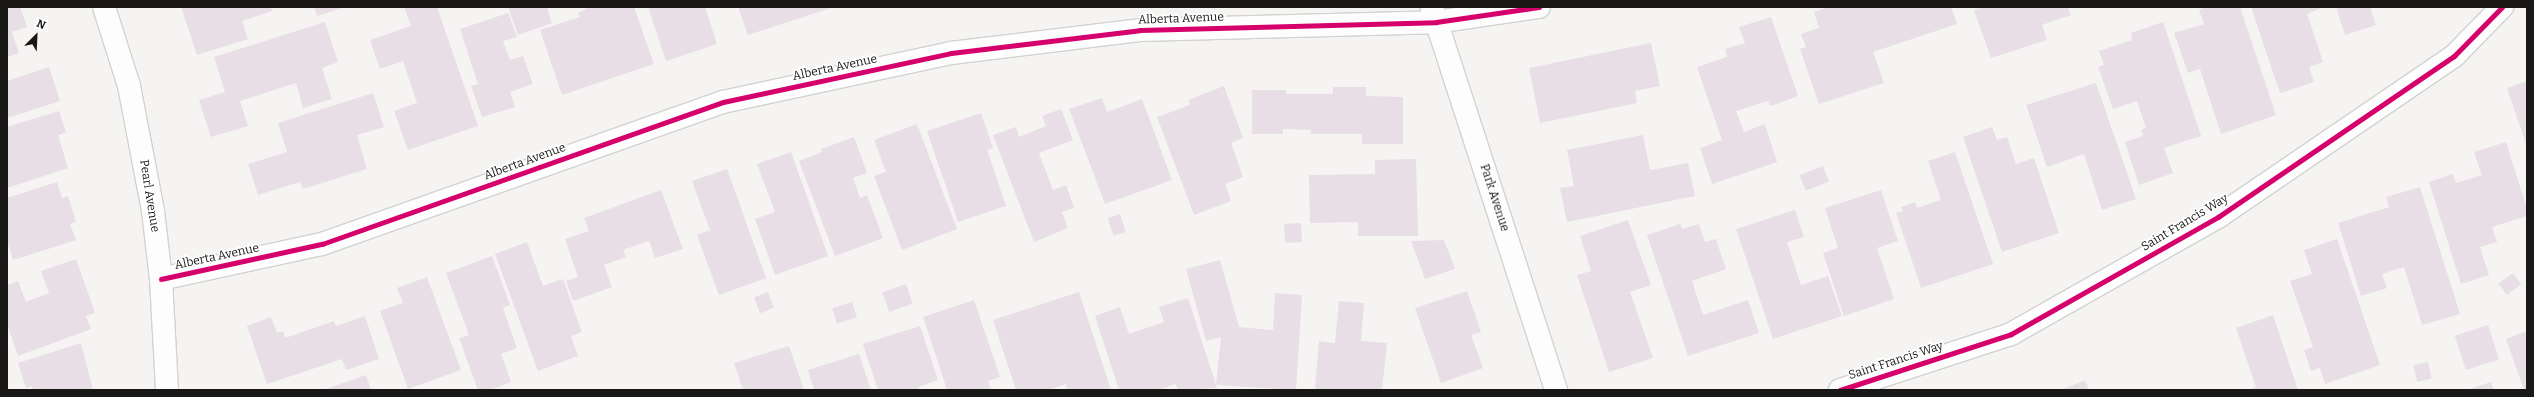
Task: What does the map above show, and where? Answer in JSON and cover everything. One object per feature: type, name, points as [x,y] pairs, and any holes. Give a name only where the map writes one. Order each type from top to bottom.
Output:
[{"type":"street","name":"Pearl Avenue","points":[[104,7],[129,86],[153,211],[161,279],[167,390]]},
{"type":"street","name":"Alberta Avenue","points":[[161,279],[322,244],[723,102],[951,53],[1140,30],[1539,7]]},
{"type":"street","name":"Saint Francis Way","points":[[1840,390],[2011,334],[2218,217],[2454,56],[2502,7]]},
{"type":"street","name":"Park Avenue","points":[[1434,14],[1556,390]]},
{"type":"building","points":[[7,7],[20,7],[27,27],[12,32],[19,53],[7,57]]},
{"type":"building","points":[[181,7],[271,7],[272,11],[242,21],[248,39],[197,55]]},
{"type":"building","points":[[314,7],[345,7],[317,16]]},
{"type":"building","points":[[404,7],[437,7],[478,126],[408,150],[394,111],[417,103],[403,61],[380,69],[370,40],[411,26]]},
{"type":"building","points":[[508,7],[547,7],[552,23],[518,35]]},
{"type":"building","points":[[589,7],[634,7],[654,64],[562,95],[540,30],[580,17],[578,13]]},
{"type":"building","points":[[648,7],[705,7],[717,44],[666,61]]},
{"type":"building","points":[[738,7],[834,7],[748,35]]},
{"type":"building","points":[[1829,7],[1951,7],[1957,24],[1873,52],[1884,83],[1819,104],[1800,49],[1806,47],[1801,34],[1819,28],[1814,12]]},
{"type":"building","points":[[1982,7],[2068,7],[2071,15],[2042,25],[2047,40],[1991,58],[1974,10]]},
{"type":"building","points":[[2207,7],[2240,7],[2276,115],[2221,134],[2200,69],[2188,73],[2174,33],[2204,24],[2199,10]]},
{"type":"building","points":[[2251,7],[2324,7],[2307,14],[2323,62],[2309,67],[2314,82],[2280,93]]},
{"type":"building","points":[[2336,7],[2370,7],[2376,25],[2345,35]]},
{"type":"building","points":[[508,13],[517,37],[503,41],[510,60],[523,56],[533,84],[510,92],[515,107],[482,117],[471,86],[478,84],[460,29]]},
{"type":"building","points":[[1771,17],[1798,96],[1770,106],[1768,101],[1736,111],[1744,132],[1765,124],[1777,162],[1712,184],[1700,148],[1722,140],[1697,67],[1727,57],[1725,49],[1745,43],[1739,27]]},
{"type":"building","points":[[325,22],[338,62],[322,68],[332,99],[303,108],[296,83],[240,101],[248,126],[211,137],[199,100],[225,92],[214,57]]},
{"type":"building","points":[[2163,22],[2201,136],[2164,148],[2173,173],[2139,185],[2125,142],[2143,136],[2141,130],[2146,128],[2137,101],[2113,109],[2098,67],[2104,65],[2099,51],[2132,40],[2131,33]]},
{"type":"building","points":[[1651,43],[1660,86],[1635,91],[1637,103],[1540,123],[1529,68]]},
{"type":"building","points":[[49,67],[60,101],[7,118],[7,81]]},
{"type":"building","points":[[2527,81],[2527,147],[2507,88]]},
{"type":"building","points":[[2096,83],[2136,199],[2102,210],[2084,154],[2047,167],[2026,105]]},
{"type":"building","points":[[1224,86],[1243,138],[1231,143],[1243,177],[1225,184],[1231,201],[1194,215],[1157,117],[1190,105],[1188,100]]},
{"type":"building","points":[[1333,87],[1366,87],[1366,96],[1403,97],[1403,144],[1362,144],[1362,134],[1311,134],[1311,130],[1283,129],[1283,134],[1252,134],[1252,90],[1286,90],[1286,94],[1333,94]]},
{"type":"building","points":[[373,93],[384,127],[357,135],[367,169],[303,189],[300,182],[258,195],[248,164],[287,152],[278,123]]},
{"type":"building","points":[[1102,98],[1107,112],[1142,99],[1172,180],[1105,204],[1069,109]]},
{"type":"building","points":[[1061,109],[1073,140],[1039,153],[1053,190],[1066,185],[1074,208],[1062,212],[1068,228],[1034,242],[993,135],[1016,127],[1019,137],[1046,126],[1042,116]]},
{"type":"building","points":[[59,111],[66,132],[58,135],[68,168],[7,188],[7,127]]},
{"type":"building","points":[[981,113],[993,148],[987,150],[1006,206],[958,222],[927,131]]},
{"type":"building","points":[[917,124],[957,229],[902,250],[874,176],[886,172],[874,140]]},
{"type":"building","points":[[1992,127],[1997,140],[2007,137],[2016,164],[2034,158],[2059,233],[2002,252],[1963,137]]},
{"type":"building","points":[[1643,135],[1650,170],[1688,163],[1695,196],[1567,222],[1560,188],[1574,186],[1567,150]]},
{"type":"building","points":[[854,137],[867,173],[853,178],[860,198],[867,195],[883,238],[835,256],[799,161],[822,152],[821,149]]},
{"type":"building","points":[[2506,142],[2527,209],[2527,216],[2492,227],[2497,242],[2480,247],[2489,275],[2461,284],[2429,182],[2453,174],[2456,183],[2482,175],[2474,152]]},
{"type":"building","points":[[791,152],[828,256],[775,275],[755,219],[775,212],[757,164]]},
{"type":"building","points":[[1955,152],[1993,264],[1921,288],[1896,213],[1903,211],[1901,207],[1915,202],[1917,208],[1941,200],[1928,161]]},
{"type":"building","points":[[1416,159],[1418,236],[1358,236],[1358,222],[1310,223],[1309,175],[1375,174],[1375,160]]},
{"type":"building","points":[[1823,166],[1829,182],[1806,191],[1800,175]]},
{"type":"building","points":[[727,169],[766,278],[719,295],[697,235],[710,230],[692,181]]},
{"type":"building","points":[[57,182],[62,198],[68,196],[76,222],[70,224],[76,240],[13,260],[7,241],[7,198]]},
{"type":"building","points":[[2420,187],[2460,314],[2422,325],[2404,267],[2382,274],[2387,288],[2361,296],[2338,223],[2389,207],[2386,197]]},
{"type":"building","points":[[661,190],[683,249],[655,258],[649,241],[623,250],[626,257],[604,265],[612,287],[573,301],[566,281],[578,277],[565,239],[589,231],[584,218]]},
{"type":"building","points":[[1881,190],[1898,241],[1877,248],[1894,299],[1844,316],[1823,253],[1838,248],[1825,208]]},
{"type":"building","points":[[1795,210],[1804,237],[1787,242],[1801,285],[1828,276],[1842,316],[1773,339],[1736,229]]},
{"type":"building","points":[[1120,214],[1126,232],[1114,236],[1108,218]]},
{"type":"building","points":[[1628,220],[1651,285],[1630,292],[1653,358],[1609,372],[1577,275],[1591,271],[1580,236]]},
{"type":"building","points":[[1301,223],[1302,242],[1285,243],[1284,224]]},
{"type":"building","points":[[1680,224],[1682,229],[1699,224],[1705,242],[1716,239],[1726,269],[1692,281],[1703,315],[1748,300],[1759,333],[1688,356],[1647,235]]},
{"type":"building","points":[[2337,239],[2380,365],[2325,384],[2320,368],[2311,371],[2304,350],[2313,347],[2290,281],[2312,274],[2304,250]]},
{"type":"building","points":[[1444,240],[1455,269],[1425,279],[1411,241]]},
{"type":"building","points":[[527,242],[543,286],[563,279],[582,332],[571,336],[578,356],[538,371],[495,254]]},
{"type":"building","points":[[492,256],[510,305],[503,308],[517,348],[501,354],[511,382],[490,390],[478,390],[459,338],[469,335],[446,273]]},
{"type":"building","points":[[76,259],[95,313],[86,316],[91,329],[18,356],[7,324],[7,285],[18,281],[26,302],[49,293],[41,271]]},
{"type":"building","points":[[1220,260],[1239,327],[1273,330],[1275,293],[1302,295],[1296,390],[1216,385],[1221,337],[1206,341],[1186,269]]},
{"type":"building","points":[[2513,273],[2521,284],[2507,295],[2498,284]]},
{"type":"building","points":[[427,277],[461,370],[408,389],[380,311],[403,303],[397,288]]},
{"type":"building","points":[[906,284],[913,304],[889,312],[882,292]]},
{"type":"building","points":[[1467,291],[1481,332],[1471,335],[1483,368],[1441,383],[1415,308]]},
{"type":"building","points":[[768,292],[774,308],[760,313],[754,297]]},
{"type":"building","points":[[1079,292],[1111,390],[1067,390],[1066,384],[1048,390],[1016,390],[993,320]]},
{"type":"building","points":[[1188,298],[1217,388],[1178,390],[1176,384],[1157,390],[1119,390],[1095,316],[1120,307],[1129,334],[1164,322],[1159,307]]},
{"type":"building","points":[[974,300],[1000,377],[988,381],[991,390],[947,390],[923,317]]},
{"type":"building","points":[[1339,301],[1364,303],[1361,341],[1387,343],[1382,390],[1315,389],[1319,341],[1335,343]]},
{"type":"building","points":[[852,302],[857,317],[837,324],[832,308]]},
{"type":"building","points":[[2273,315],[2298,390],[2249,390],[2256,387],[2236,328]]},
{"type":"building","points":[[365,316],[379,359],[346,370],[342,359],[267,384],[247,326],[271,317],[277,333],[283,331],[285,338],[334,321],[336,326]]},
{"type":"building","points":[[2488,325],[2499,359],[2466,370],[2455,336]]},
{"type":"building","points":[[920,326],[938,380],[918,387],[919,390],[878,390],[863,344]]},
{"type":"building","points":[[2527,331],[2527,390],[2524,390],[2506,339]]},
{"type":"building","points":[[81,343],[93,390],[33,390],[32,386],[26,388],[18,363]]},
{"type":"building","points":[[789,346],[804,390],[743,390],[734,363]]},
{"type":"building","points":[[859,354],[871,390],[814,390],[808,370]]},
{"type":"building","points":[[2428,362],[2432,379],[2417,382],[2413,365]]},
{"type":"building","points":[[366,375],[371,390],[323,390]]},
{"type":"building","points":[[2085,380],[2089,390],[2061,390]]},
{"type":"building","points":[[2491,382],[2494,390],[2467,390]]},
{"type":"cycle path","points":[[161,279],[322,244],[723,102],[951,53],[1140,30],[1436,22],[1539,7]]},
{"type":"cycle path","points":[[1840,390],[2011,334],[2218,217],[2454,56],[2502,7]]}]
